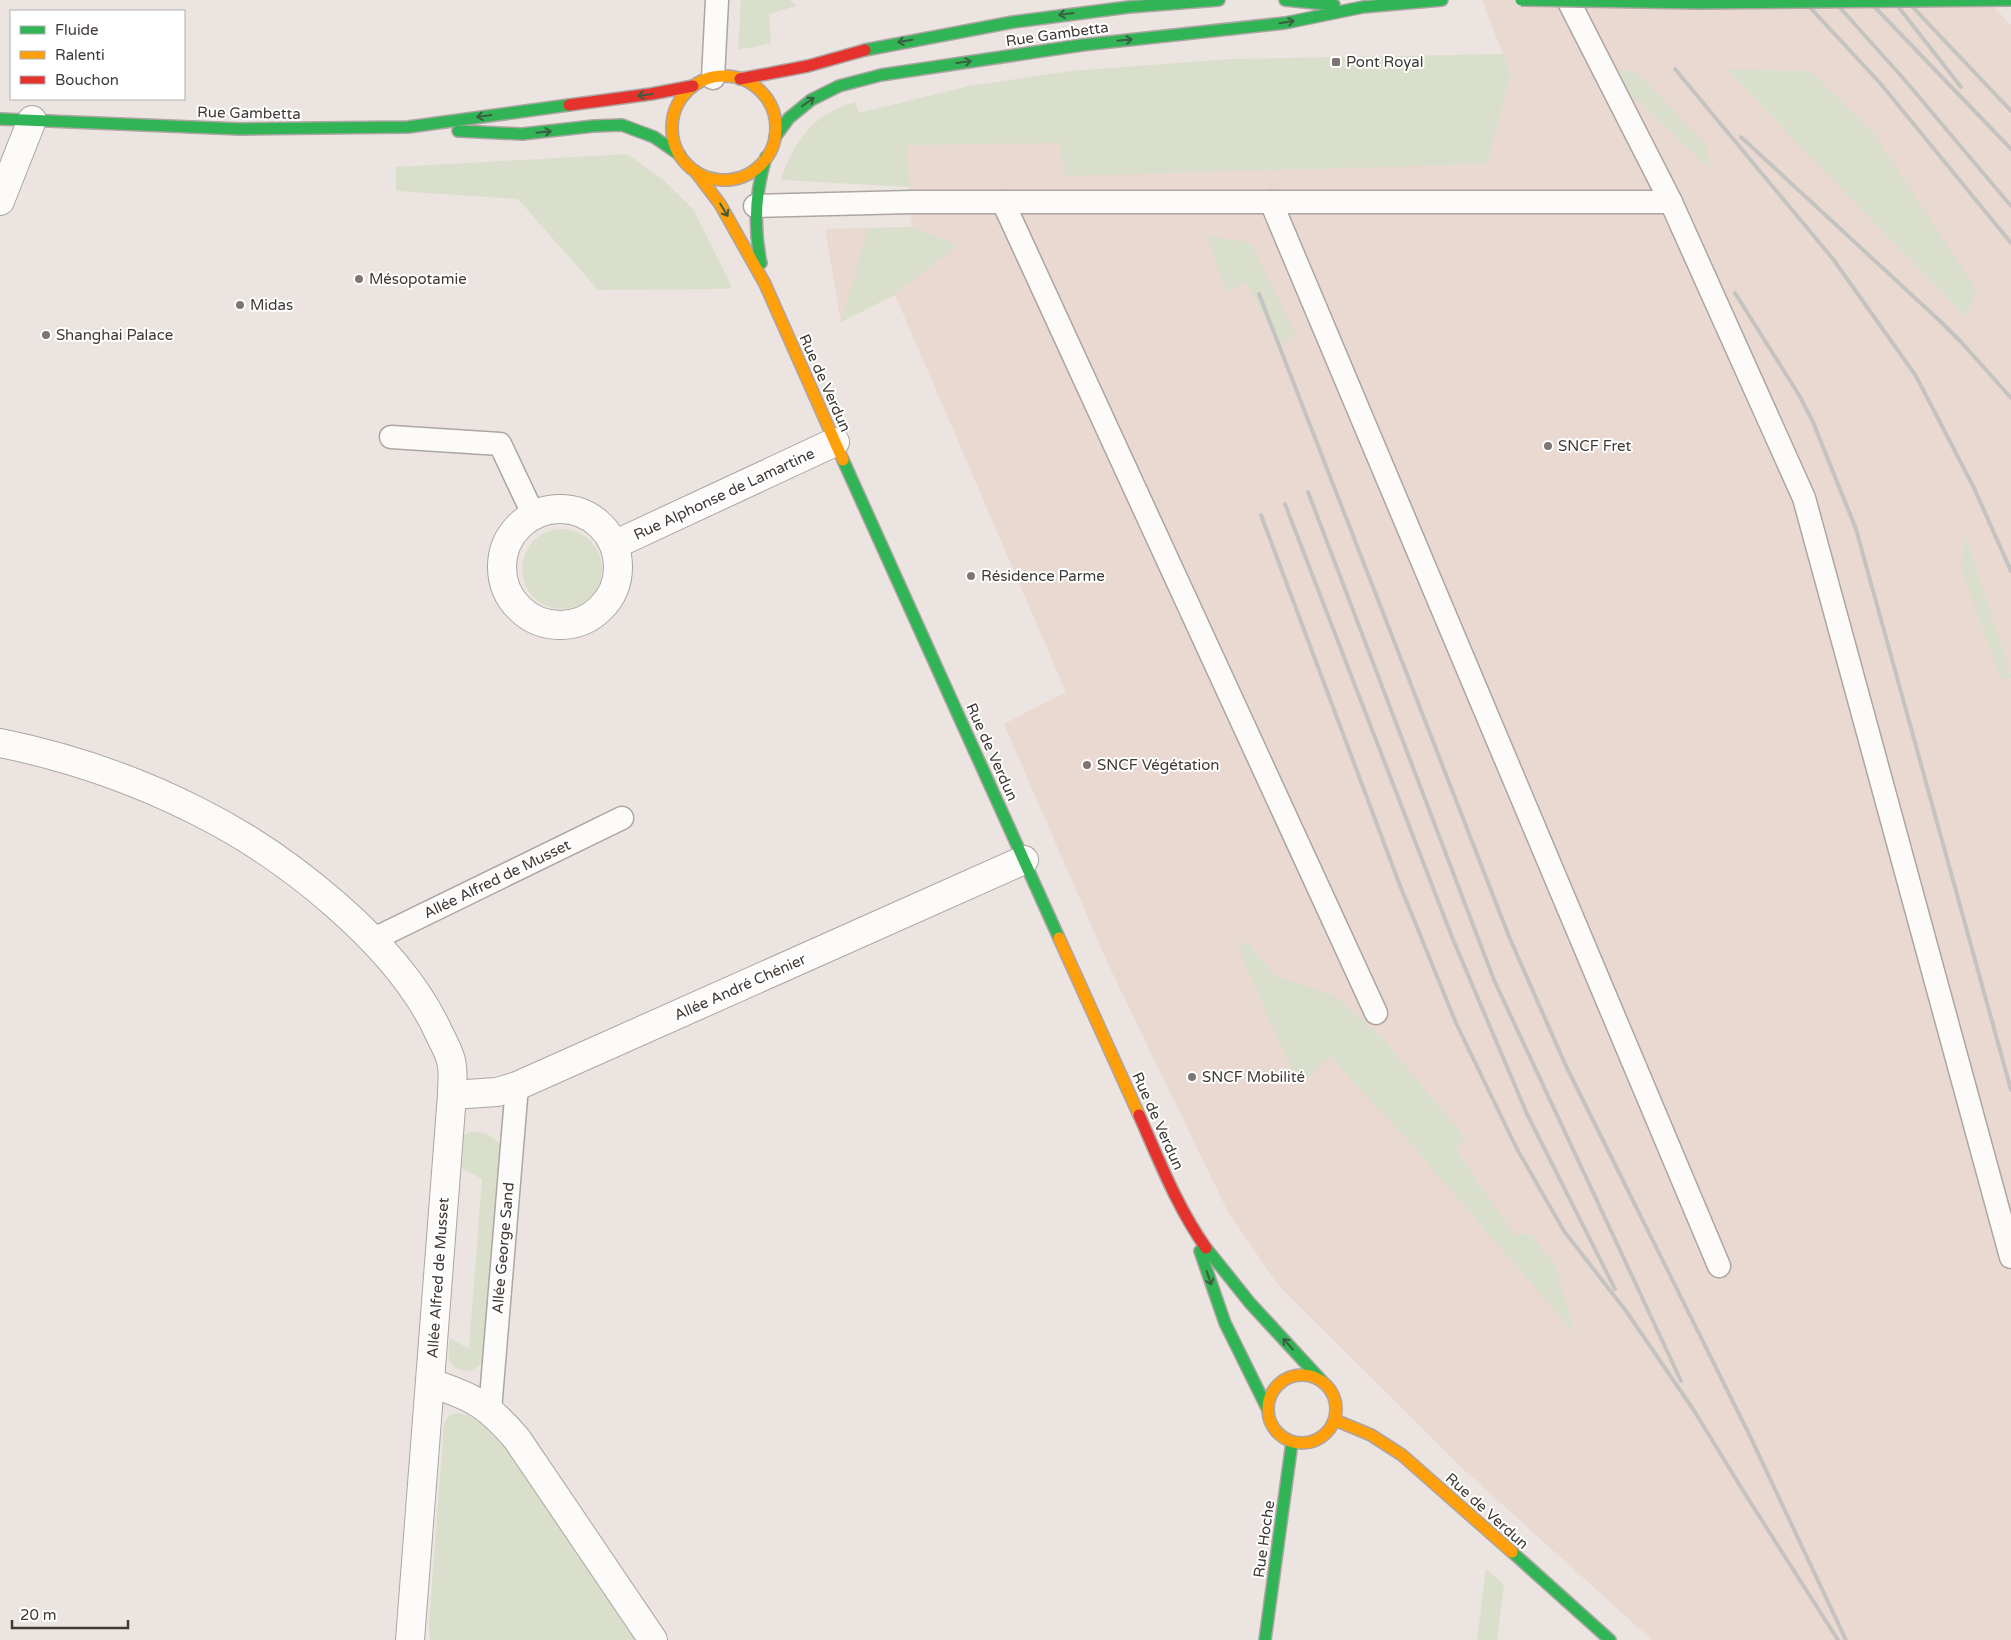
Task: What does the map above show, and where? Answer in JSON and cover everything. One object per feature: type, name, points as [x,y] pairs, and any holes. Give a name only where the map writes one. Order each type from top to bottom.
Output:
[{"type":"main road","name":"Rue Gambetta","points":[[740,79],[818,64],[879,46],[1013,22],[1119,8],[1219,0]]},
{"type":"main road","name":"Rue Gambetta","points":[[1285,0],[1363,7]]},
{"type":"main road","name":"Rue Gambetta","points":[[775,137],[789,118],[811,100],[839,86],[881,74],[1082,45],[1285,23],[1363,7],[1442,0]]},
{"type":"main road","points":[[1521,0],[1699,2],[2011,0]]},
{"type":"main road","points":[[726,76],[740,79],[752,84],[766,98],[774,117],[775,137],[766,157],[752,171],[733,178],[714,178],[695,171],[680,155],[673,136],[674,115],[679,102],[703,82],[726,76]]},
{"type":"main road","name":"Rue Gambetta","points":[[408,127],[651,94],[703,82]]},
{"type":"main road","name":"Rue Gambetta","points":[[0,119],[240,128],[408,127],[503,134],[522,134],[594,126],[622,126],[654,137],[680,155]]},
{"type":"main road","name":"Rue de Verdun","points":[[765,284],[758,247],[755,206],[758,180],[766,157]]},
{"type":"main road","name":"Rue de Verdun","points":[[695,171],[720,204],[765,284],[1175,1196],[1194,1231],[1250,1303],[1321,1380]]},
{"type":"main road","name":"Rue de Verdun","points":[[1194,1231],[1225,1323],[1268,1410]]},
{"type":"main road","points":[[1304,1375],[1321,1380],[1335,1397],[1337,1408],[1335,1420],[1327,1434],[1318,1440],[1302,1444],[1292,1442],[1283,1437],[1272,1426],[1268,1410],[1272,1394],[1283,1381],[1293,1376],[1304,1375]]},
{"type":"main road","name":"Rue de Verdun","points":[[1335,1420],[1372,1435],[1402,1455],[1610,1640]]},
{"type":"main road","name":"Rue Hoche","points":[[1265,1640],[1292,1442]]},
{"type":"street","points":[[0,201],[32,120]]},
{"type":"street","name":"Rue Alphonse de Lamartine","points":[[614,545],[835,442]]},
{"type":"street","points":[[561,509],[580,512],[597,522],[614,545],[618,573],[612,591],[602,607],[587,618],[578,622],[560,625],[542,622],[533,618],[518,606],[507,591],[503,574],[503,559],[511,537],[521,525],[534,516],[542,512],[561,509]]},
{"type":"street","name":"Allée Alfred de Musset","points":[[0,743],[57,756],[99,769],[198,811],[254,844],[322,894],[372,940],[406,978],[433,1019],[451,1060],[452,1095],[410,1640]]},
{"type":"street","name":"Allée André Chénier","points":[[452,1095],[497,1092],[517,1086],[1024,860]]},
{"type":"street","points":[[431,1383],[473,1399],[490,1410],[528,1454],[652,1640]]},
{"type":"lane","points":[[703,82],[717,0]]},
{"type":"lane","points":[[1568,0],[1671,202],[1804,498],[2011,1257]]},
{"type":"lane","points":[[755,206],[1003,202],[1671,202]]},
{"type":"lane","points":[[1003,202],[1376,1013]]},
{"type":"lane","points":[[1271,202],[1719,1266]]},
{"type":"lane","points":[[392,437],[500,444],[534,516]]},
{"type":"lane","name":"Allée Alfred de Musset","points":[[372,940],[622,818]]},
{"type":"lane","name":"Allée George Sand","points":[[490,1410],[517,1086]]},
{"type":"shaded area","points":[[1482,0],[1987,0],[2011,25],[2011,1640],[1652,1640],[1462,1468],[1278,1285],[1228,1212],[1108,964],[1004,724],[1066,692],[895,295],[841,322],[825,229],[912,227],[907,145],[1060,143],[1064,176],[1488,158],[1511,75]]},
{"type":"green space","points":[[741,0],[790,0],[796,6],[769,14],[771,43],[738,50]]},
{"type":"green space","points":[[1503,54],[1511,75],[1487,164],[1064,176],[1059,143],[907,145],[910,187],[781,180],[792,153],[807,130],[817,121],[840,107],[855,102],[859,113],[969,86],[1071,71],[1230,59]]},
{"type":"green space","points":[[1601,67],[1637,72],[1708,147],[1709,168]]},
{"type":"green space","points":[[1726,69],[1810,71],[1873,132],[1977,290],[1966,318]]},
{"type":"green space","points":[[627,154],[661,178],[693,209],[732,287],[726,289],[598,290],[518,199],[396,191],[396,167]]},
{"type":"green space","points":[[913,227],[958,245],[895,294],[841,322],[868,228]]},
{"type":"green space","points":[[1206,235],[1251,243],[1296,336],[1279,344],[1245,282],[1226,292]]},
{"type":"green space","points":[[554,529],[570,529],[591,540],[602,561],[602,577],[591,598],[570,609],[554,609],[540,603],[528,591],[522,577],[522,561],[528,547],[540,535]]},
{"type":"green space","points":[[1965,534],[2011,678],[2000,678],[1961,568]]},
{"type":"green space","points":[[1246,941],[1276,976],[1334,995],[1383,1038],[1466,1139],[1456,1150],[1515,1235],[1531,1234],[1555,1264],[1575,1334],[1403,1135],[1329,1056],[1299,1087],[1238,948]]},
{"type":"green space","points":[[472,1132],[489,1135],[503,1148],[487,1350],[479,1366],[462,1371],[455,1368],[450,1362],[449,1350],[450,1338],[469,1349],[482,1179],[462,1168],[464,1135]]},
{"type":"green space","points":[[459,1413],[472,1417],[501,1437],[637,1640],[430,1640],[429,1624],[444,1423],[450,1415]]},
{"type":"green space","points":[[1486,1569],[1504,1585],[1497,1640],[1477,1640]]},
{"type":"railway","points":[[1803,0],[1880,83],[2011,243]]},
{"type":"railway","points":[[1833,0],[1903,78],[2011,206]]},
{"type":"railway","points":[[1868,0],[2011,149]]},
{"type":"railway","points":[[1893,0],[1961,87]]},
{"type":"railway","points":[[1906,0],[2011,111]]},
{"type":"railway","points":[[1675,69],[1833,259],[1916,376],[1974,488],[2011,571]]},
{"type":"railway","points":[[1741,137],[1940,321],[2011,398]]},
{"type":"railway","points":[[1735,293],[1799,395],[1813,422],[1856,529],[2011,1090]]},
{"type":"railway","points":[[1259,294],[1510,939],[1566,1066],[1748,1432],[1846,1640]]},
{"type":"railway","points":[[1308,492],[1494,980],[1681,1381]]},
{"type":"railway","points":[[1285,504],[1452,937],[1527,1114],[1615,1289]]},
{"type":"railway","points":[[1261,515],[1399,883],[1456,1023],[1517,1149],[1564,1231],[1626,1311],[1693,1409],[1838,1640]]},
{"type":"traffic: fast","points":[[865,50],[1013,22],[1129,7],[1219,0]]},
{"type":"traffic: fast","points":[[1285,0],[1334,5]]},
{"type":"traffic: fast","points":[[775,137],[789,118],[811,100],[839,86],[881,75],[1082,45],[1285,23],[1363,7],[1442,0]]},
{"type":"traffic: fast","points":[[1521,0],[1699,3],[2011,0]]},
{"type":"traffic: fast","points":[[0,119],[240,129],[408,127],[569,105]]},
{"type":"traffic: fast","points":[[458,131],[522,134],[594,126],[622,125],[654,137],[680,155]]},
{"type":"traffic: fast","points":[[761,263],[758,249],[756,210],[759,184],[766,157]]},
{"type":"traffic: fast","points":[[843,460],[1059,938]]},
{"type":"traffic: fast","points":[[1206,1248],[1250,1303],[1321,1380]]},
{"type":"traffic: fast","points":[[1200,1251],[1225,1323],[1268,1410]]},
{"type":"traffic: fast","points":[[1265,1640],[1292,1442]]},
{"type":"traffic: fast","points":[[1512,1552],[1610,1640]]},
{"type":"traffic: slow","points":[[724,76],[744,80],[753,85],[767,99],[772,108],[776,128],[772,148],[767,157],[753,171],[744,176],[724,180],[704,176],[695,171],[681,157],[676,148],[672,128],[676,108],[681,99],[695,85],[704,80],[724,76]]},
{"type":"traffic: slow","points":[[695,171],[720,204],[765,284],[843,460]]},
{"type":"traffic: slow","points":[[1059,938],[1139,1115]]},
{"type":"traffic: slow","points":[[1295,1375],[1309,1375],[1321,1380],[1331,1390],[1336,1402],[1336,1409],[1336,1416],[1331,1428],[1321,1438],[1309,1443],[1295,1443],[1283,1438],[1273,1428],[1268,1416],[1268,1402],[1273,1390],[1283,1380],[1295,1375]]},
{"type":"traffic: slow","points":[[1335,1420],[1371,1435],[1402,1455],[1512,1552]]},
{"type":"traffic: jam","points":[[740,79],[808,66],[865,50]]},
{"type":"traffic: jam","points":[[569,105],[651,94],[693,86]]},
{"type":"traffic: jam","points":[[1139,1115],[1177,1200],[1206,1248]]},
{"type":"place","name":"Pont Royal","points":[[1336,62]]},
{"type":"place","name":"Mésopotamie","points":[[359,279]]},
{"type":"place","name":"Midas","points":[[240,305]]},
{"type":"place","name":"Shanghai Palace","points":[[46,335]]},
{"type":"place","name":"SNCF Fret","points":[[1548,446]]},
{"type":"place","name":"Résidence Parme","points":[[971,576]]},
{"type":"place","name":"SNCF Végétation","points":[[1087,765]]},
{"type":"place","name":"SNCF Mobilité","points":[[1192,1077]]}]
